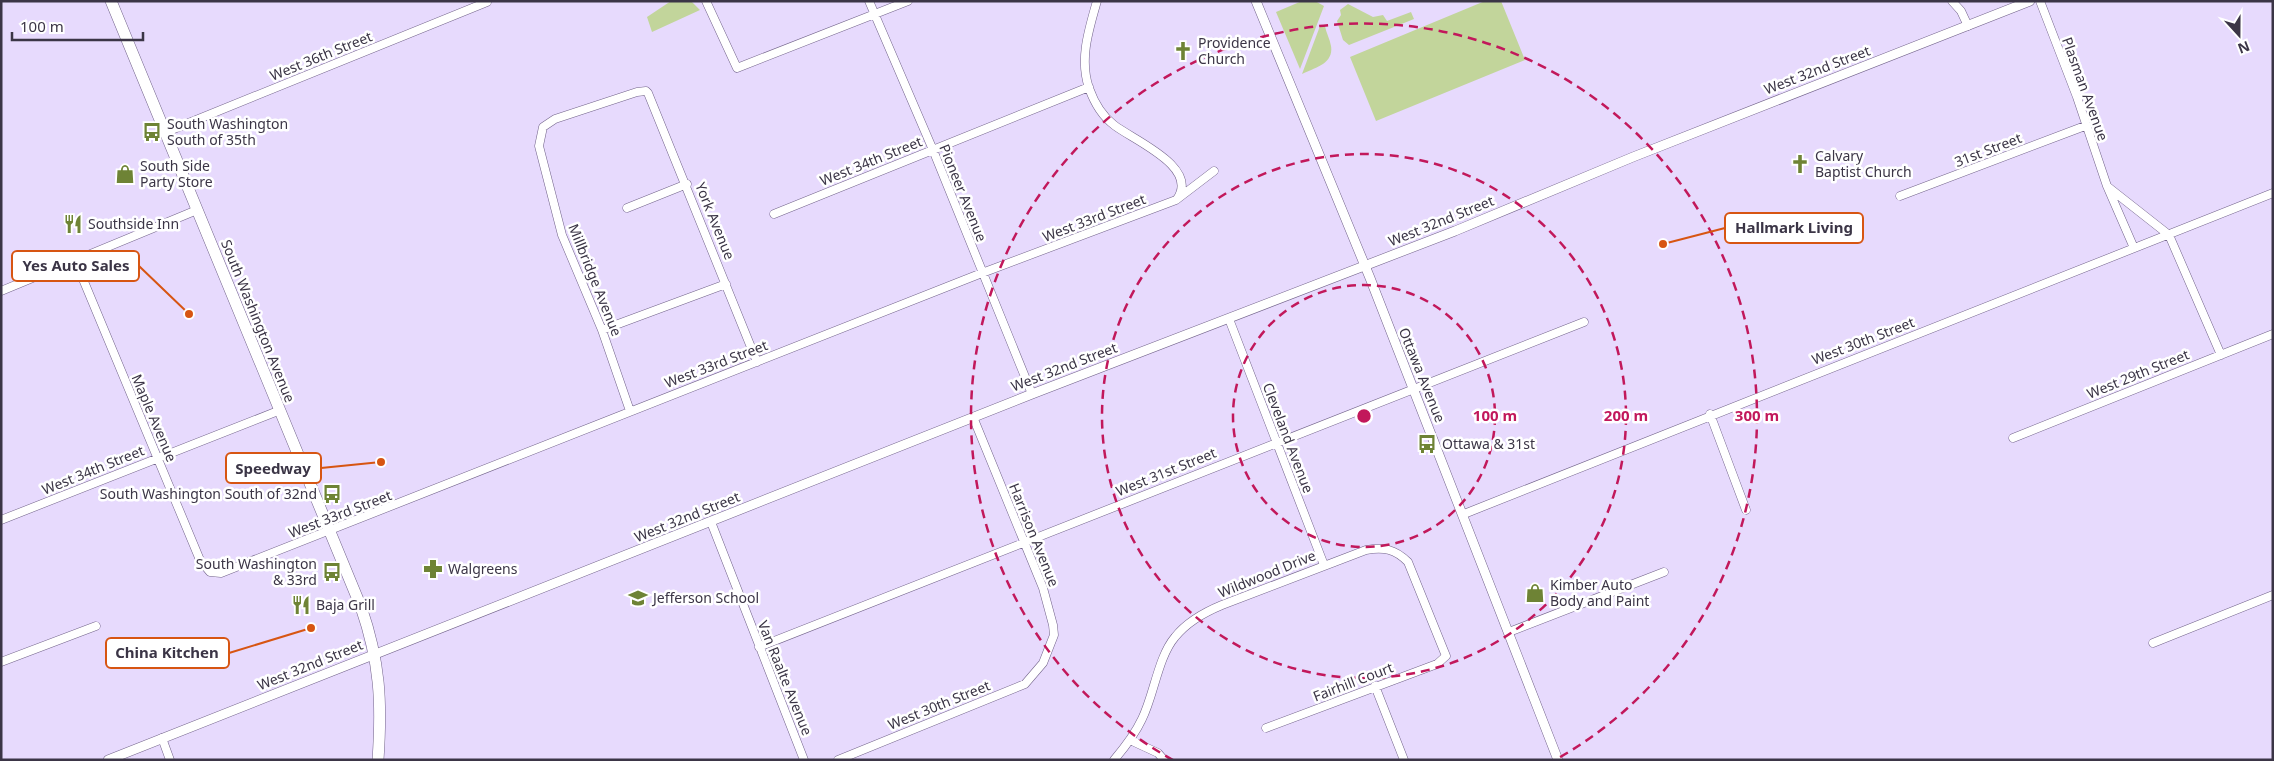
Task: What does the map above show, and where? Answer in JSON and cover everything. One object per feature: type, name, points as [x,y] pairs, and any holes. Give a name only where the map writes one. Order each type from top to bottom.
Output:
[{"type":"main road","name":"South Washington Avenue","points":[[111,1],[278,410],[361,607],[375,654],[381,698],[378,760]]},
{"type":"street","points":[[706,1],[737,68],[908,1]]},
{"type":"street","name":"Pioneer Avenue","points":[[869,1],[933,150],[1032,394]]},
{"type":"street","points":[[1097,1],[1085,48],[1089,87],[1104,116],[1126,134],[1166,159],[1177,171],[1181,182],[1181,193],[1176,200]]},
{"type":"street","name":"Ottawa Avenue","points":[[1256,1],[1464,514],[1557,759]]},
{"type":"street","points":[[1952,1],[1962,11],[1968,26]]},
{"type":"street","name":"West 32nd Street","points":[[108,760],[1032,394],[1365,266],[1633,157],[2030,1]]},
{"type":"street","name":"Plasman Avenue","points":[[2040,1],[2077,97],[2085,126],[2107,186],[2134,248]]},
{"type":"street","name":"West 36th Street","points":[[164,133],[487,2]]},
{"type":"street","name":"West 34th Street","points":[[774,214],[1089,87]]},
{"type":"street","name":"Millbridge Avenue","points":[[630,411],[602,330],[571,261],[557,219],[539,146],[543,127],[555,119],[636,92],[646,91]]},
{"type":"street","name":"York Avenue","points":[[646,91],[650,96],[687,184],[757,362]]},
{"type":"street","name":"31st Street","points":[[1900,196],[2085,126]]},
{"type":"street","name":"West 33rd Street","points":[[222,573],[430,493],[630,411],[1176,200],[1214,171]]},
{"type":"street","points":[[627,208],[687,184]]},
{"type":"street","points":[[2107,186],[2169,235],[2221,355]]},
{"type":"street","name":"West 30th Street","points":[[1464,514],[1710,414],[2273,193]]},
{"type":"street","points":[[1,291],[197,210]]},
{"type":"street","name":"Maple Avenue","points":[[74,260],[200,560],[210,572],[222,573]]},
{"type":"street","points":[[602,330],[726,284]]},
{"type":"street","name":"Cleveland Avenue","points":[[1229,319],[1324,565]]},
{"type":"street","name":"West 31st Street","points":[[759,647],[1412,388],[1584,322]]},
{"type":"street","name":"West 29th Street","points":[[2013,438],[2273,334]]},
{"type":"street","name":"West 34th Street","points":[[1,520],[278,410]]},
{"type":"street","points":[[1710,414],[1746,510]]},
{"type":"street","name":"Harrison Avenue","points":[[974,417],[1043,588],[1053,625],[1052,644],[1043,663]]},
{"type":"street","name":"Van Raalte Avenue","points":[[711,522],[804,760]]},
{"type":"street","name":"Wildwood Drive","points":[[1114,760],[1130,740],[1142,718],[1174,637],[1206,612],[1324,565],[1377,548],[1389,549],[1402,556],[1408,562],[1446,656]]},
{"type":"street","points":[[1509,632],[1664,572]]},
{"type":"street","points":[[2152,643],[2273,595]]},
{"type":"street","points":[[1,662],[96,626]]},
{"type":"street","name":"Fairhill Court","points":[[1266,728],[1437,664],[1446,656]]},
{"type":"street","name":"West 30th Street","points":[[838,760],[1025,684],[1043,663]]},
{"type":"street","points":[[1375,686],[1404,760]]},
{"type":"street","points":[[162,738],[170,760]]},
{"type":"street","points":[[1130,740],[1158,753],[1164,760]]},
{"type":"green space","points":[[671,1],[691,1],[700,10],[652,32],[647,17]]},
{"type":"green space","points":[[1302,1],[1315,1],[1324,6],[1300,69],[1276,12]]},
{"type":"green space","points":[[1485,1],[1501,1],[1525,60],[1376,121],[1350,57]]},
{"type":"green space","points":[[1348,4],[1373,17],[1383,15],[1387,21],[1411,12],[1414,19],[1349,45],[1343,40],[1337,21],[1341,15],[1340,10]]},
{"type":"green space","points":[[1320,26],[1325,26],[1331,52],[1326,61],[1302,74]]},
{"type":"place","name":"Providence Church","points":[[1183,51]]},
{"type":"place","name":"South Washington South of 35th","points":[[152,132]]},
{"type":"place","name":"Calvary Baptist Church","points":[[1800,164]]},
{"type":"place","name":"South Side Party Store","points":[[125,174]]},
{"type":"place","name":"Southside Inn","points":[[73,224]]},
{"type":"place","name":"Hallmark Living","points":[[1663,244]]},
{"type":"place","name":"Yes Auto Sales","points":[[189,314]]},
{"type":"place","name":"Ottawa & 31st","points":[[1427,444]]},
{"type":"place","name":"Speedway","points":[[381,462]]},
{"type":"place","name":"South Washington South of 32nd","points":[[332,494]]},
{"type":"place","name":"Walgreens","points":[[433,569]]},
{"type":"place","name":"South Washington & 33rd","points":[[332,572]]},
{"type":"place","name":"Kimber Auto Body and Paint","points":[[1535,593]]},
{"type":"place","name":"Jefferson School","points":[[638,598]]},
{"type":"place","name":"Baja Grill","points":[[301,605]]},
{"type":"place","name":"China Kitchen","points":[[311,628]]}]
